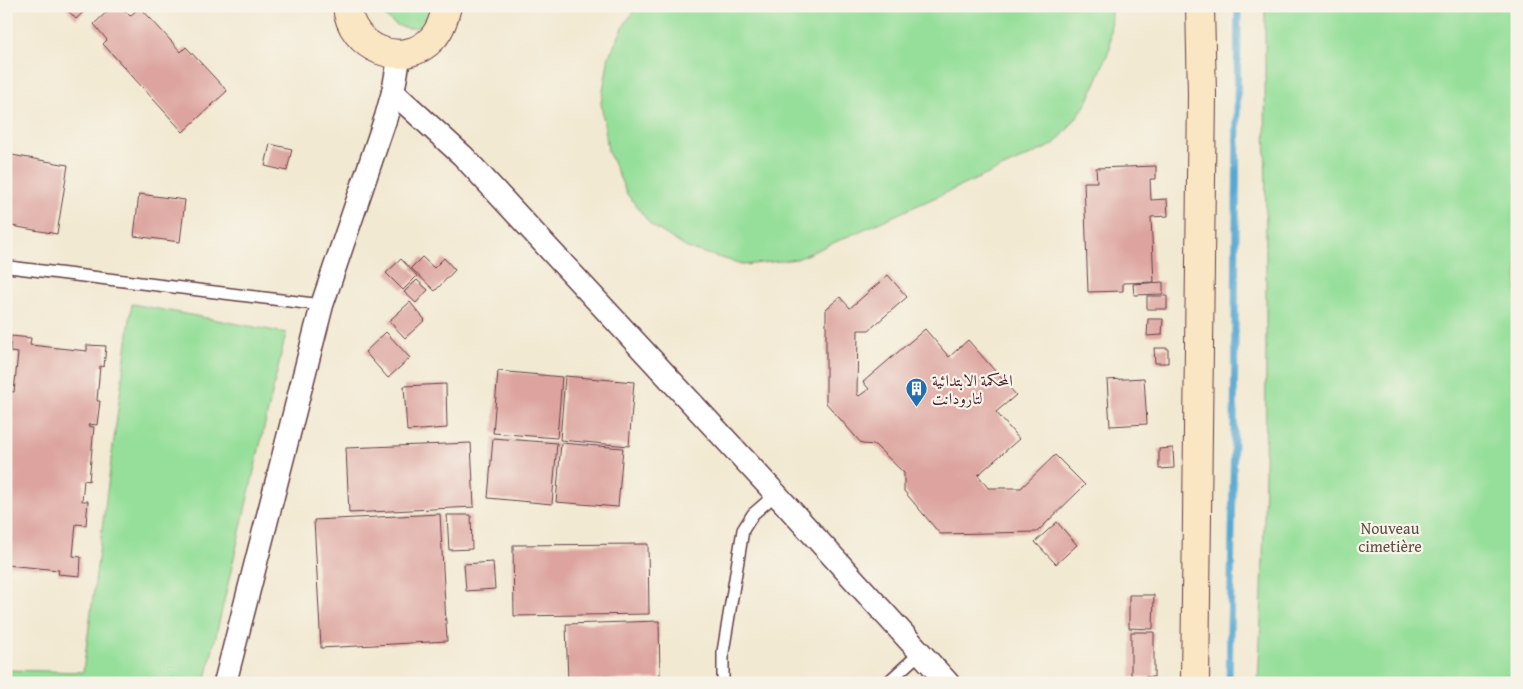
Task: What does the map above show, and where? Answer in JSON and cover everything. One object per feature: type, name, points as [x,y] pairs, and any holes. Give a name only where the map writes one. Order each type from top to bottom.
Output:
[{"type":"street","points":[[327,6],[365,43],[382,51],[400,54],[418,49],[432,38],[447,12]]},
{"type":"street","points":[[347,6],[348,17],[358,36]]},
{"type":"street","points":[[1195,683],[1202,114],[1200,6]]},
{"type":"street","points":[[224,683],[322,304],[393,92],[400,54]]},
{"type":"street","points":[[393,92],[463,156],[948,683]]},
{"type":"lane","points":[[9,267],[322,304]]},
{"type":"lane","points":[[723,683],[723,652],[742,530],[753,514],[776,494]]},
{"type":"lane","points":[[887,683],[920,653]]},
{"type":"green space","points":[[379,6],[437,6],[430,19],[423,25],[408,28],[401,27],[388,19]]},
{"type":"green space","points":[[638,6],[1111,6],[1110,48],[1087,103],[1053,145],[797,259],[745,265],[687,248],[651,225],[627,194],[608,151],[601,103],[609,56],[626,22]]},
{"type":"green space","name":"Nouveau cimetière","points":[[1265,6],[1517,6],[1517,683],[1258,683],[1262,599],[1265,430]]},
{"type":"green space","points":[[132,304],[286,333],[205,683],[6,683],[6,670],[83,672]]},
{"type":"building","points":[[64,6],[90,6],[76,19]]},
{"type":"building","points":[[113,6],[121,6],[130,16],[140,7],[181,52],[186,47],[227,91],[183,132],[103,44],[107,40],[94,24]]},
{"type":"building","points":[[270,144],[292,149],[287,171],[265,166]]},
{"type":"building","points":[[6,154],[68,165],[57,234],[6,225]]},
{"type":"building","points":[[1156,166],[1156,179],[1150,179],[1151,200],[1167,199],[1168,216],[1151,217],[1154,282],[1123,283],[1123,291],[1088,292],[1084,182],[1097,182],[1096,168]]},
{"type":"building","points":[[139,194],[185,200],[180,242],[134,236]]},
{"type":"building","points":[[422,257],[434,268],[444,258],[455,270],[435,291],[411,268]]},
{"type":"building","points":[[401,259],[417,276],[403,290],[386,273]]},
{"type":"building","name":"المحكمة الابتدائية لتارودانت","points":[[888,275],[907,297],[869,330],[858,330],[857,394],[859,396],[869,389],[863,382],[925,329],[949,357],[968,340],[1016,395],[996,412],[1019,439],[978,475],[988,488],[1021,488],[1055,455],[1085,485],[1037,532],[940,534],[904,491],[904,473],[875,445],[862,444],[826,403],[826,309],[840,297],[850,308]]},
{"type":"building","points":[[417,280],[428,290],[416,303],[404,292]]},
{"type":"building","points":[[1163,282],[1163,294],[1134,295],[1133,284]]},
{"type":"building","points":[[1147,296],[1167,296],[1167,309],[1147,309]]},
{"type":"building","points":[[410,302],[425,320],[405,338],[389,321]]},
{"type":"building","points":[[1148,319],[1163,319],[1162,335],[1147,336]]},
{"type":"building","points":[[386,332],[410,358],[388,378],[365,352]]},
{"type":"building","points":[[11,336],[31,338],[30,345],[87,351],[87,345],[106,346],[104,367],[100,366],[97,401],[100,401],[97,425],[89,424],[88,426],[94,427],[89,481],[84,480],[82,501],[88,501],[86,525],[76,524],[73,556],[81,557],[80,576],[58,574],[59,570],[6,565],[6,429],[9,429],[10,413],[6,412],[6,391],[14,392],[18,353],[10,352]]},
{"type":"building","points":[[1154,348],[1168,348],[1168,363],[1155,363]]},
{"type":"building","points":[[498,371],[562,377],[557,438],[493,433]]},
{"type":"building","points":[[565,376],[634,382],[629,446],[560,440]]},
{"type":"building","points":[[1144,378],[1147,424],[1110,426],[1107,380]]},
{"type":"building","points":[[446,384],[447,428],[407,431],[404,386]]},
{"type":"building","points":[[493,438],[557,443],[552,504],[488,498]]},
{"type":"building","points":[[471,443],[474,507],[349,513],[346,448]]},
{"type":"building","points":[[561,443],[623,448],[618,507],[556,502]]},
{"type":"building","points":[[1173,448],[1174,468],[1159,469],[1159,449]]},
{"type":"building","points":[[440,514],[447,641],[321,648],[314,520]]},
{"type":"building","points":[[447,515],[471,515],[472,549],[449,550]]},
{"type":"building","points":[[1057,522],[1077,545],[1056,564],[1035,542]]},
{"type":"building","points":[[648,544],[649,614],[514,616],[513,545]]},
{"type":"building","points":[[493,562],[495,589],[466,591],[464,564]]},
{"type":"building","points":[[1129,595],[1154,595],[1153,629],[1129,628]]},
{"type":"building","points":[[659,621],[660,679],[568,681],[566,624]]},
{"type":"building","points":[[1131,632],[1154,632],[1154,677],[1131,677]]},
{"type":"waterway","points":[[1229,683],[1234,435],[1238,6]]},
{"type":"place","name":"المحكمة الابتدائية لتارودانت","points":[[916,408]]}]
